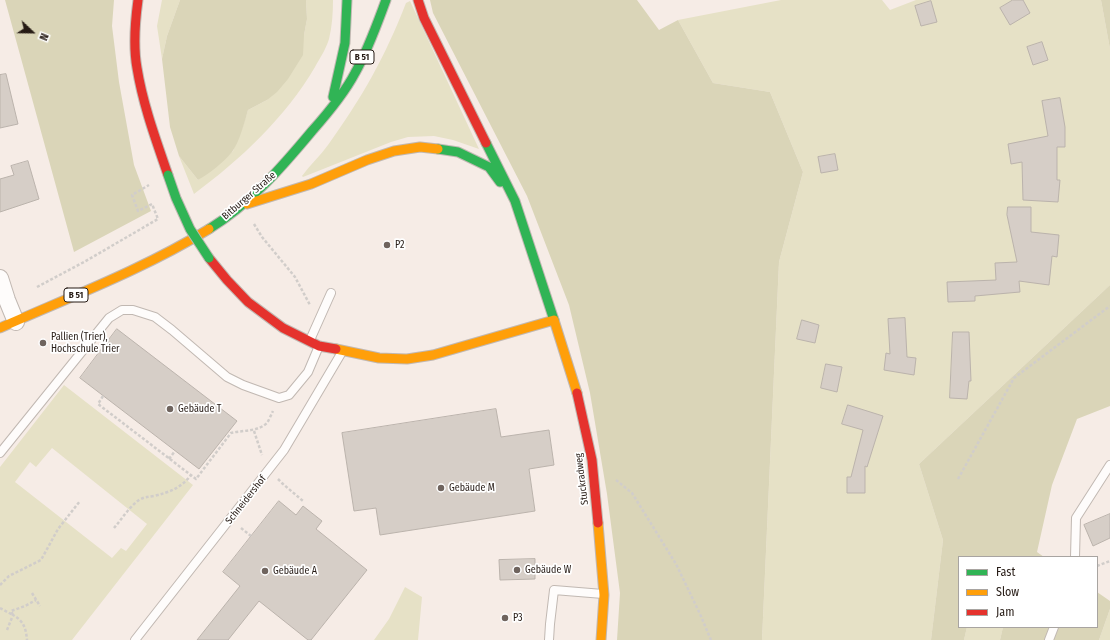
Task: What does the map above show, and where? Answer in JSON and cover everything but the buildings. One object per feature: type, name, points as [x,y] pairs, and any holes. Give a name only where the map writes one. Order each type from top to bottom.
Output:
[{"type":"main road","points":[[138,0],[135,24],[137,68],[152,130],[176,198],[190,229],[209,258],[248,302],[283,328],[319,346],[379,358],[407,359],[433,355],[554,320]]},
{"type":"main road","points":[[330,110],[345,43],[347,0]]},
{"type":"main road","name":"Bitburger Straße","points":[[0,328],[116,277],[183,245],[220,222],[242,205],[287,162],[330,110],[355,73],[373,34],[386,0]]},
{"type":"main road","points":[[418,0],[424,18],[515,201]]},
{"type":"main road","points":[[242,205],[311,184],[367,160],[394,151],[420,147],[458,152],[489,167],[515,201]]},
{"type":"main road","name":"Stuckradweg","points":[[515,201],[579,399],[592,460],[604,595],[601,640]]},
{"type":"street","points":[[0,278],[16,322]]},
{"type":"lane","points":[[310,341],[331,293]]},
{"type":"lane","points":[[0,453],[109,318],[122,310],[134,310],[155,317],[227,377],[279,398],[289,395],[308,372],[319,346]]},
{"type":"lane","name":"Schneidershof","points":[[135,640],[284,450],[344,350]]},
{"type":"lane","points":[[1075,556],[1076,518],[1110,465]]},
{"type":"lane","points":[[549,640],[554,590],[604,595]]},
{"type":"lane","points":[[1049,640],[1054,628]]},
{"type":"path","points":[[34,288],[84,262],[158,219],[152,204],[138,211],[132,195],[168,175]]},
{"type":"path","points":[[242,205],[262,237],[295,276],[318,322]]},
{"type":"path","points":[[958,479],[1014,378],[1110,306]]},
{"type":"path","points":[[103,396],[98,404],[196,478],[232,433],[254,431],[267,423],[279,398]]},
{"type":"path","points":[[254,431],[264,460]]},
{"type":"path","points":[[169,459],[176,451]]},
{"type":"path","points":[[114,528],[138,500],[178,488],[184,484],[191,475]]},
{"type":"path","points":[[615,479],[632,493],[676,564],[700,614],[710,640]]},
{"type":"path","points":[[283,484],[303,501]]},
{"type":"path","points":[[0,585],[9,576],[41,560],[58,529],[80,501]]},
{"type":"path","points":[[1098,566],[1110,561]]},
{"type":"path","points":[[32,593],[40,606]]},
{"type":"path","points":[[14,615],[11,611],[36,600]]},
{"type":"path","points":[[0,608],[22,621],[25,627],[27,640]]},
{"type":"path","points":[[7,630],[14,615]]},
{"type":"shaded area","points":[[5,0],[114,0],[112,26],[119,82],[134,165],[151,211],[74,252]]},
{"type":"shaded area","points":[[162,0],[180,0],[167,36],[162,59],[157,26]]},
{"type":"shaded area","points":[[180,0],[306,0],[307,19],[304,35],[303,55],[288,79],[277,92],[267,100],[248,110],[239,138],[232,152],[216,168],[198,180],[179,156],[170,127],[162,59],[167,36]]},
{"type":"shaded area","points":[[306,0],[333,0],[331,30],[325,50],[303,86],[276,120],[229,167],[194,194],[179,156],[198,180],[233,151],[248,110],[267,100],[304,35],[307,19]]},
{"type":"shaded area","points":[[430,0],[637,0],[659,30],[678,20],[713,83],[770,92],[803,172],[779,262],[762,640],[617,640],[620,593],[607,494],[590,393],[569,305],[527,196],[433,13]]},
{"type":"shaded area","points":[[781,0],[882,0],[890,10],[916,0],[1101,0],[1110,49],[1110,285],[919,464],[943,540],[931,640],[762,640],[779,262],[803,172],[770,92],[713,83],[678,20]]},
{"type":"shaded area","points":[[1101,0],[1110,0],[1110,49]]},
{"type":"shaded area","points":[[410,1],[479,149],[453,140],[434,136],[408,137],[391,142],[303,177],[302,176],[322,153],[352,111],[372,77],[390,41],[406,3]]},
{"type":"shaded area","points":[[1110,285],[1110,406],[1077,419],[1052,485],[1037,552],[1043,556],[958,556],[958,628],[967,628],[964,640],[931,640],[943,540],[919,464]]},
{"type":"shaded area","points":[[64,385],[193,485],[72,640],[0,640],[0,467]],"holes":[[[52,448],[147,524],[126,551],[121,548],[112,558],[15,482],[30,462],[36,467]]]},
{"type":"shaded area","points":[[405,587],[422,597],[418,640],[374,640],[389,619]]},
{"type":"shaded area","points":[[1098,593],[1110,601],[1110,609],[1099,640],[1000,640],[1003,628],[1098,628]]},
{"type":"shaded area","points":[[1110,609],[1110,640],[1099,640]]},
{"type":"shaded area","points":[[967,628],[1003,628],[1000,640],[964,640]]},
{"type":"traffic: fast","points":[[333,97],[345,43],[347,0]]},
{"type":"traffic: fast","points":[[209,229],[238,208],[265,184],[335,103],[351,81],[360,64],[386,0]]},
{"type":"traffic: fast","points":[[486,143],[515,201],[554,320]]},
{"type":"traffic: fast","points":[[438,149],[458,152],[489,167],[500,182]]},
{"type":"traffic: fast","points":[[168,175],[176,198],[190,229],[209,258]]},
{"type":"traffic: slow","points":[[247,204],[311,184],[367,160],[394,151],[420,147],[438,149]]},
{"type":"traffic: slow","points":[[0,328],[133,270],[209,229]]},
{"type":"traffic: slow","points":[[336,349],[379,358],[407,359],[433,355],[554,320],[577,393]]},
{"type":"traffic: slow","points":[[598,523],[604,595],[601,640]]},
{"type":"traffic: jam","points":[[138,0],[135,34],[137,68],[146,109],[168,175]]},
{"type":"traffic: jam","points":[[418,0],[424,18],[486,143]]},
{"type":"traffic: jam","points":[[209,258],[248,302],[283,328],[319,346],[336,349]]},
{"type":"traffic: jam","points":[[577,393],[592,460],[598,523]]},
{"type":"place","name":"P2","points":[[387,245]]},
{"type":"place","name":"Pallien (Trier), Hochschule Trier","points":[[43,343]]},
{"type":"place","name":"Gebäude T","points":[[170,409]]},
{"type":"place","name":"Gebäude M","points":[[441,488]]},
{"type":"place","name":"Gebäude W","points":[[517,570]]},
{"type":"place","name":"Gebäude A","points":[[265,571]]},
{"type":"place","name":"P3","points":[[505,618]]}]
